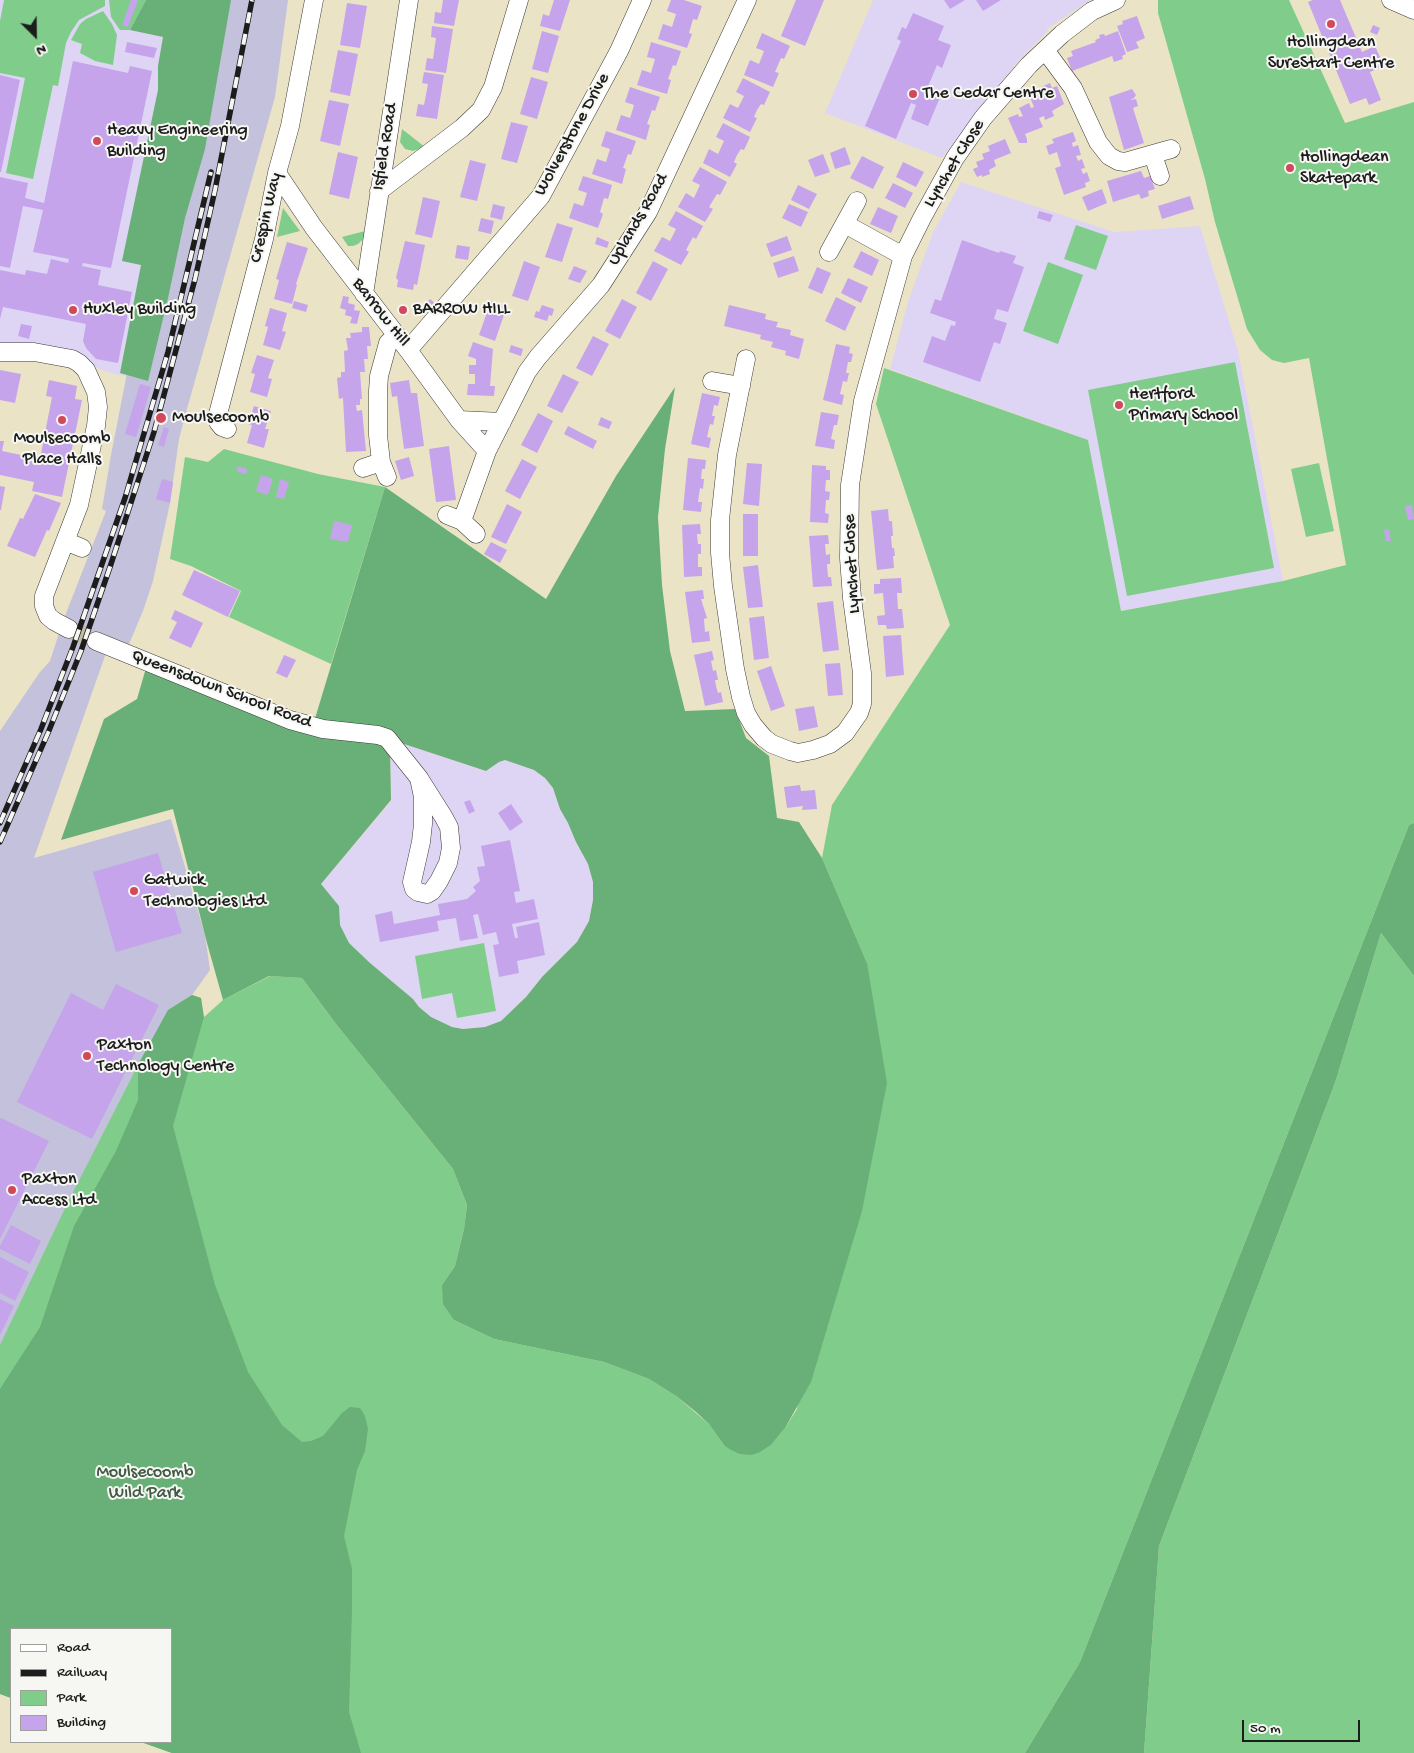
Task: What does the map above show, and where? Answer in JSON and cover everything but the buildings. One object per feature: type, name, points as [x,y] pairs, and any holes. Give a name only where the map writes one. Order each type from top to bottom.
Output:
[{"type":"street","name":"Crespin Way","points":[[227,429],[218,422],[218,414],[264,239],[277,173],[290,126],[314,0]]},
{"type":"street","name":"Isfield Road","points":[[364,294],[408,0]]},
{"type":"street","points":[[379,191],[467,123],[484,106],[493,87],[519,0]]},
{"type":"street","name":"Wolverstone Drive","points":[[408,350],[541,196],[620,51],[642,0]]},
{"type":"street","name":"Uplands Road","points":[[476,534],[454,518],[487,450],[527,372],[601,285],[648,212],[747,0]]},
{"type":"street","name":"Lynchet Close","points":[[746,359],[726,462],[720,520],[720,554],[727,618],[741,697],[753,725],[768,741],[790,751],[813,750],[830,744],[845,733],[859,713],[862,704],[862,673],[852,598],[850,485],[863,401],[903,256],[955,158],[983,118],[1029,65],[1062,34],[1092,11],[1116,0]]},
{"type":"street","points":[[1391,0],[1414,10]]},
{"type":"street","points":[[1045,50],[1073,88],[1098,142],[1106,154],[1118,161],[1125,162],[1171,148]]},
{"type":"street","points":[[387,138],[390,149],[399,158],[410,161],[420,160]]},
{"type":"street","points":[[1153,155],[1160,176]]},
{"type":"street","name":"Barrow Hill","points":[[277,173],[314,228],[459,420],[487,450]]},
{"type":"street","points":[[829,252],[857,201]]},
{"type":"street","points":[[845,224],[903,256]]},
{"type":"street","points":[[363,468],[384,470],[378,426],[379,376],[388,343],[396,336]]},
{"type":"street","points":[[0,352],[34,352],[72,359],[86,370],[95,388],[98,407],[96,426],[79,505],[43,600],[45,611],[51,619],[69,629]]},
{"type":"street","points":[[712,381],[740,386]]},
{"type":"street","points":[[459,420],[502,422]]},
{"type":"street","points":[[65,541],[82,548]]},
{"type":"street","name":"Queensdown School Road","points":[[96,641],[290,720],[323,729],[384,736],[393,744],[419,778],[446,821],[450,840],[450,855],[446,869],[435,887],[427,894],[414,889],[412,882],[423,824],[423,803],[419,778]]},
{"type":"shaded area","points":[[0,0],[231,0],[150,382],[107,372],[55,351],[0,351]]},
{"type":"shaded area","points":[[200,0],[288,0],[275,97],[179,439],[170,503],[153,581],[129,644],[111,641],[84,630],[80,640],[106,653],[34,858],[171,819],[205,935],[210,970],[192,995],[168,1010],[0,1355],[0,731],[40,672],[50,661],[63,621],[106,511],[102,509],[111,455]]},
{"type":"shaded area","name":"The Cedar Centre","points":[[873,0],[1090,0],[1047,29],[1048,31],[1020,59],[942,158],[825,113]]},
{"type":"shaded area","name":"Hertford Primary School","points":[[961,182],[1114,232],[1200,226],[1238,351],[1283,581],[1121,611],[1088,440],[890,369],[908,302],[933,232]]},
{"type":"shaded area","points":[[395,741],[486,771],[499,761],[505,760],[534,770],[545,778],[553,788],[560,809],[569,823],[576,842],[588,864],[593,882],[593,900],[589,921],[577,942],[501,1021],[485,1027],[463,1029],[452,1027],[431,1017],[419,1007],[413,999],[349,943],[340,925],[338,906],[321,884],[391,801],[390,748]]},
{"type":"green space","points":[[4,0],[105,0],[105,6],[79,20],[66,43],[58,86],[53,85],[33,179],[6,173],[25,78],[0,73],[0,21]]},
{"type":"green space","points":[[109,0],[146,0],[130,30],[120,30],[111,17]]},
{"type":"green space","points":[[146,0],[231,0],[205,149],[185,218],[148,381],[120,373],[141,265],[122,261],[158,90],[158,66],[163,37],[130,30]]},
{"type":"green space","points":[[1158,0],[1289,0],[1345,123],[1414,102],[1414,823],[1409,825],[1080,1662],[1025,1753],[172,1753],[144,1743],[172,1743],[172,1628],[10,1628],[10,1698],[0,1694],[0,1345],[67,1204],[168,1010],[192,995],[201,998],[203,1018],[223,1000],[270,976],[302,978],[336,1024],[453,1169],[467,1205],[464,1229],[455,1266],[442,1285],[454,1320],[494,1339],[604,1362],[649,1379],[676,1396],[710,1425],[772,1444],[785,1428],[797,1409],[867,963],[822,858],[832,805],[950,625],[876,404],[884,368],[1088,440],[1121,611],[1283,581],[1346,565],[1309,358],[1284,363],[1272,360],[1260,350],[1247,329],[1215,222],[1205,179],[1158,13]]},
{"type":"green space","points":[[103,11],[117,35],[113,65],[95,61],[80,53],[82,44],[71,40],[80,24]]},
{"type":"green space","points":[[402,129],[425,147],[413,151],[405,149],[400,142]]},
{"type":"green space","points":[[283,208],[300,231],[277,237]]},
{"type":"green space","points":[[1076,225],[1108,236],[1096,270],[1064,259]]},
{"type":"green space","points":[[365,231],[363,239],[353,246],[348,246],[342,237]]},
{"type":"green space","points":[[1048,262],[1083,275],[1058,344],[1023,331]]},
{"type":"green space","points":[[1235,362],[1274,568],[1127,596],[1088,390]]},
{"type":"green space","points":[[675,387],[665,449],[658,517],[662,585],[670,651],[685,711],[735,709],[746,738],[769,756],[777,818],[799,822],[822,858],[867,963],[887,1083],[862,1211],[811,1382],[785,1428],[772,1444],[752,1455],[740,1454],[725,1446],[710,1425],[696,1412],[676,1396],[649,1379],[604,1362],[494,1339],[454,1320],[443,1304],[442,1285],[455,1266],[464,1229],[467,1205],[453,1169],[336,1024],[302,978],[269,976],[223,1000],[173,809],[61,840],[104,719],[137,699],[146,668],[310,735],[385,487],[546,599],[616,476]],"holes":[[[395,741],[486,771],[505,760],[534,770],[545,778],[553,788],[560,809],[588,864],[593,882],[593,900],[589,921],[577,942],[542,977],[526,997],[501,1021],[485,1027],[463,1029],[452,1027],[431,1017],[349,943],[340,925],[339,906],[321,884],[391,800],[390,748]]]},
{"type":"green space","points":[[224,449],[318,474],[385,487],[331,664],[229,617],[241,591],[191,566],[170,559],[185,457],[208,462]]},
{"type":"green space","points":[[1319,463],[1334,531],[1306,537],[1291,469]]},
{"type":"green space","points":[[1414,823],[1414,976],[1381,933],[1335,1083],[1159,1546],[1144,1753],[1025,1753],[1080,1662],[1409,825]]},
{"type":"green space","points":[[1381,933],[1414,976],[1414,1753],[1144,1753],[1159,1546],[1335,1083]]},
{"type":"green space","points":[[484,943],[496,1011],[457,1018],[452,993],[422,999],[415,956]]},
{"type":"green space","name":"Moulsecoomb Wild Park","points":[[192,995],[201,998],[204,1017],[173,1126],[215,1285],[248,1372],[282,1425],[302,1442],[311,1441],[323,1436],[342,1413],[350,1407],[360,1408],[365,1416],[368,1429],[365,1451],[357,1470],[344,1536],[352,1569],[349,1712],[361,1753],[172,1753],[144,1743],[172,1743],[172,1628],[10,1628],[10,1698],[0,1694],[0,1389],[40,1327],[74,1226],[116,1151],[138,1100],[138,1065],[168,1010]]},
{"type":"tunnel","points":[[69,629],[96,641]]},
{"type":"railway","points":[[0,842],[48,733],[81,651],[154,432],[195,279],[215,190],[252,0]]},
{"type":"railway","points":[[0,823],[41,729],[73,647],[125,498],[168,352],[211,172]]},
{"type":"place","name":"Hollingdean SureStart Centre","points":[[1331,24]]},
{"type":"place","name":"The Cedar Centre","points":[[913,94]]},
{"type":"place","name":"Heavy Engineering Building","points":[[97,141]]},
{"type":"place","name":"Hollingdean Skatepark","points":[[1290,168]]},
{"type":"place","name":"Huxley Building","points":[[73,310]]},
{"type":"place","name":"BARROW HILL","points":[[403,310]]},
{"type":"place","name":"Hertford Primary School","points":[[1119,405]]},
{"type":"place","name":"Moulsecoomb","points":[[161,418]]},
{"type":"place","name":"Moulsecoomb Place Halls","points":[[62,420]]},
{"type":"place","name":"Gatwick Technologies Ltd","points":[[134,891]]},
{"type":"place","name":"Paxton Technology Centre","points":[[87,1056]]},
{"type":"place","name":"Paxton Access Ltd","points":[[12,1190]]}]
